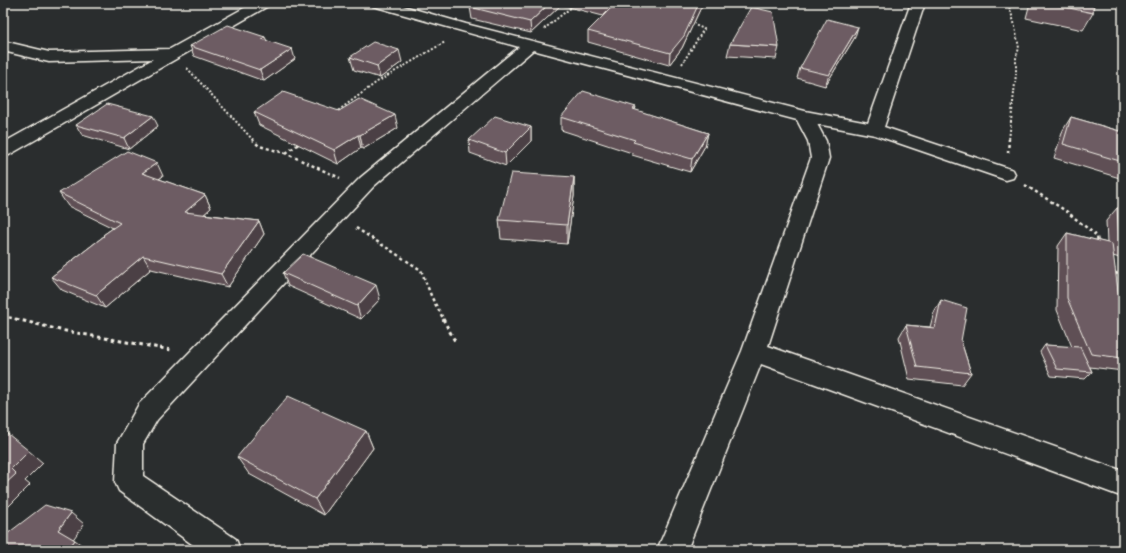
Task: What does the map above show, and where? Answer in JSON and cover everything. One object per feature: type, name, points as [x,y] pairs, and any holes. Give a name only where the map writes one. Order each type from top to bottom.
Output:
[{"type":"street","points":[[3,151],[263,3]]},
{"type":"street","points":[[378,3],[461,27],[804,116],[874,130],[1006,174]]},
{"type":"street","points":[[874,130],[918,3]]},
{"type":"street","points":[[224,550],[129,482],[130,443],[148,412],[362,188],[524,43]]},
{"type":"street","points":[[3,46],[49,57],[174,54]]},
{"type":"street","points":[[672,550],[754,351],[820,158],[817,138],[804,116]]},
{"type":"street","points":[[754,351],[1123,484]]},
{"type":"path","points":[[1008,3],[1014,22],[1019,48],[1016,58],[1016,74],[1006,174],[1071,216],[1097,236],[1099,247]]},
{"type":"path","points":[[524,43],[541,32],[574,5]]},
{"type":"path","points":[[671,81],[704,29],[684,20]]},
{"type":"path","points":[[334,114],[377,82],[449,40],[461,27]]},
{"type":"path","points":[[174,54],[258,146],[285,153],[362,188]]},
{"type":"path","points":[[285,153],[304,140]]},
{"type":"path","points":[[335,215],[421,270],[432,298],[456,343]]},
{"type":"path","points":[[1110,263],[1123,284]]},
{"type":"path","points":[[3,316],[60,330],[200,356]]},
{"type":"building","points":[[476,3],[550,3],[530,22],[470,7]]},
{"type":"building","points":[[596,3],[699,3],[684,36],[670,53],[588,31],[612,7]]},
{"type":"building","points":[[1045,3],[1094,3],[1093,13]]},
{"type":"building","points":[[751,7],[773,12],[779,47],[730,44]]},
{"type":"building","points":[[827,19],[858,27],[829,75],[800,68]]},
{"type":"building","points":[[228,25],[265,37],[262,39],[292,49],[260,70],[190,46]]},
{"type":"building","points":[[373,42],[399,50],[377,66],[350,57]]},
{"type":"building","points":[[583,91],[636,107],[633,109],[708,133],[692,159],[633,142],[635,140],[561,117]]},
{"type":"building","points":[[283,92],[339,111],[359,99],[395,115],[334,150],[254,112]]},
{"type":"building","points":[[107,104],[153,116],[124,138],[76,125]]},
{"type":"building","points":[[495,116],[531,127],[505,153],[469,140]]},
{"type":"building","points":[[1071,117],[1123,132],[1123,162],[1063,144]]},
{"type":"building","points":[[127,151],[157,163],[142,173],[205,195],[185,212],[259,221],[221,274],[143,256],[96,295],[51,277],[120,223],[59,193]]},
{"type":"building","points":[[511,173],[574,177],[567,225],[499,220]]},
{"type":"building","points":[[1117,208],[1123,209],[1123,242],[1119,241]]},
{"type":"building","points":[[1067,233],[1112,244],[1123,322],[1123,358],[1091,354],[1067,298]]},
{"type":"building","points":[[303,254],[376,285],[357,306],[283,273]]},
{"type":"building","points":[[941,300],[967,308],[961,341],[971,373],[917,367],[906,325],[935,328]]},
{"type":"building","points":[[1045,345],[1080,347],[1092,372],[1057,369]]},
{"type":"building","points":[[288,396],[366,431],[315,499],[237,457]]},
{"type":"building","points":[[3,430],[29,451],[11,469],[16,474],[3,486]]},
{"type":"building","points":[[45,505],[71,513],[58,530],[75,540],[67,550],[3,550],[3,537]]}]
